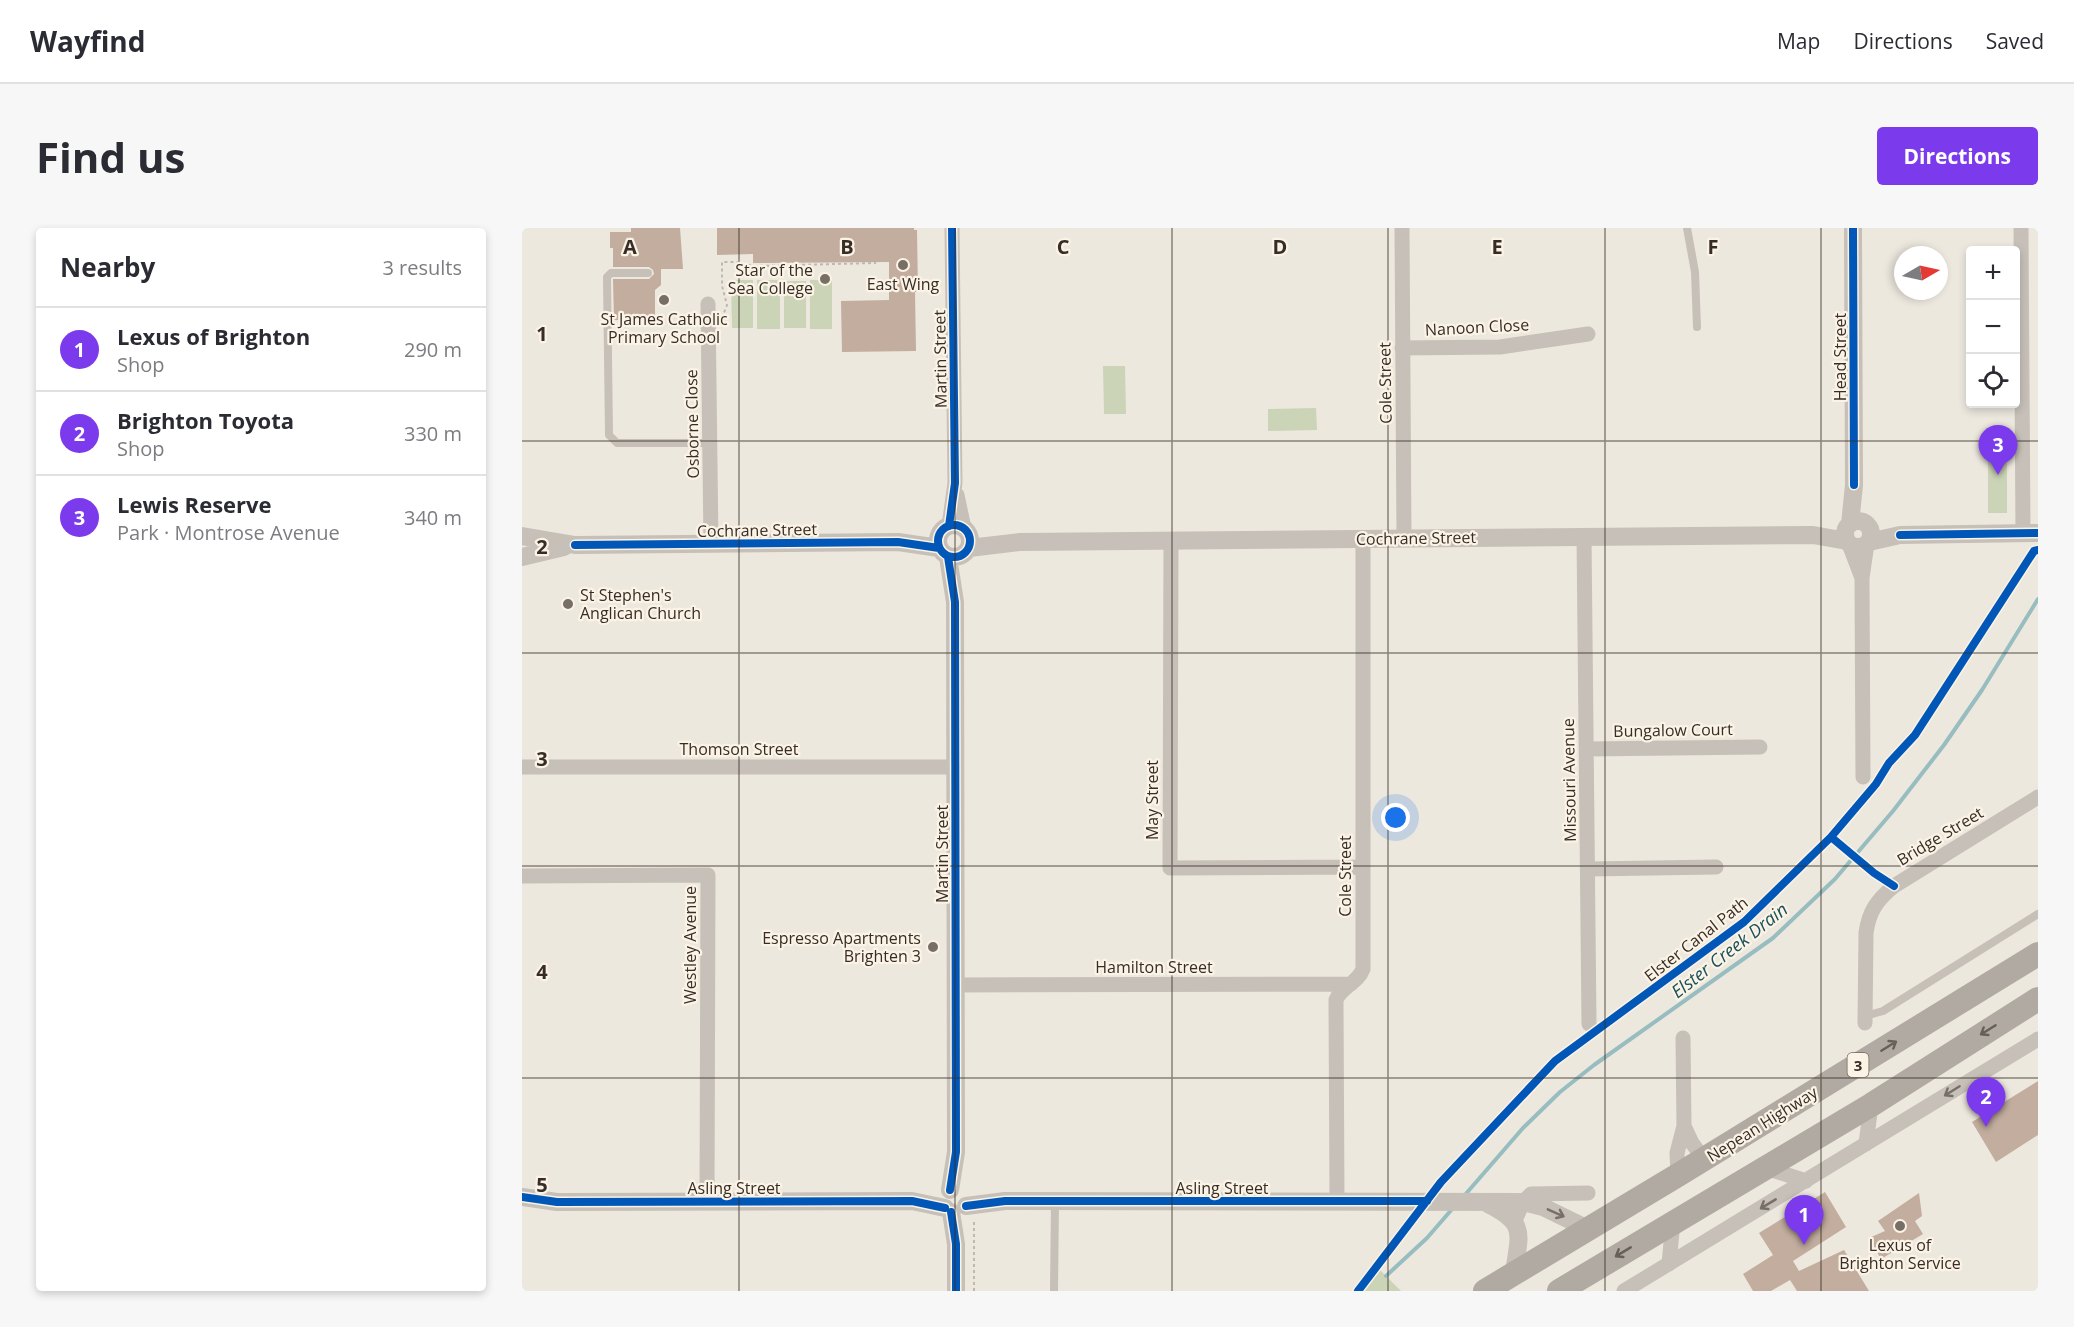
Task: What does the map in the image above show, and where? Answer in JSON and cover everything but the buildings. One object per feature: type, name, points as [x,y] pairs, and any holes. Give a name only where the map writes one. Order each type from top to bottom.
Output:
[{"type":"highway","name":"Nepean Highway","points":[[1485,1291],[2038,954]]},
{"type":"highway","name":"3","points":[[1559,1291],[2033,1006]]},
{"type":"highway","points":[[1653,1189],[1673,1222]]},
{"type":"street","name":"Martin Street","points":[[952,228],[958,1203],[956,1291]]},
{"type":"street","name":"Cole Street","points":[[1402,228],[1404,538]]},
{"type":"street","name":"Head Street","points":[[1853,228],[1854,485],[1862,578],[1863,777]]},
{"type":"street","points":[[2021,228],[2031,533]]},
{"type":"street","name":"Osborne Close","points":[[708,304],[711,544]]},
{"type":"street","name":"Nanoon Close","points":[[1402,348],[1500,347],[1588,334]]},
{"type":"street","name":"Cochrane Street","points":[[522,536],[575,545],[2031,533]]},
{"type":"street","name":"Missouri Avenue","points":[[1584,536],[1589,1024]]},
{"type":"street","name":"Cole Street","points":[[1337,1202],[1336,1000],[1340,993],[1360,977],[1363,969],[1363,538]]},
{"type":"street","name":"May Street","points":[[1172,540],[1170,868],[1362,867]]},
{"type":"street","name":"Cochrane Street","points":[[522,556],[575,545]]},
{"type":"street","name":"Bungalow Court","points":[[1587,749],[1760,747]]},
{"type":"street","name":"Thomson Street","points":[[522,766],[956,767]]},
{"type":"street","name":"Bridge Street","points":[[1865,1019],[1866,933],[1867,922],[1874,904],[1894,886],[2038,797]]},
{"type":"street","points":[[1588,869],[1716,867]]},
{"type":"street","name":"Westley Avenue","points":[[522,876],[708,875],[707,1202]]},
{"type":"street","name":"Hamilton Street","points":[[956,985],[1351,984]]},
{"type":"street","points":[[1678,1175],[1677,1153],[1684,1126],[1683,1038]]},
{"type":"street","points":[[1624,1291],[2038,1039]]},
{"type":"street","points":[[1866,1144],[1871,1105]]},
{"type":"street","points":[[1684,1126],[1692,1143],[1704,1159]]},
{"type":"street","points":[[1766,1168],[1806,1181]]},
{"type":"street","name":"Asling Street","points":[[1523,1202],[1533,1194],[1587,1193]]},
{"type":"street","name":"Asling Street","points":[[522,1197],[557,1202],[1523,1202],[1543,1207],[1588,1229]]},
{"type":"street","name":"Asling Street","points":[[522,1210],[557,1202]]},
{"type":"street","points":[[1483,1202],[1505,1213],[1518,1231],[1519,1240],[1514,1273]]},
{"type":"street","points":[[1514,1223],[1523,1202]]},
{"type":"street","points":[[1669,1264],[1673,1222]]},
{"type":"lane","points":[[1687,228],[1695,272],[1696,327]]},
{"type":"lane","points":[[648,273],[611,273],[607,277],[609,435],[617,443],[710,443]]},
{"type":"lane","points":[[1865,1019],[1883,1011],[2038,914]]},
{"type":"lane","points":[[1054,1291],[1055,1202]]},
{"type":"path","points":[[722,318],[727,305],[722,286],[722,262],[754,266],[876,264]]},
{"type":"path","points":[[958,1203],[974,1291]]},
{"type":"green space","points":[[731,280],[753,280],[753,328],[732,328]]},
{"type":"green space","points":[[757,280],[780,280],[780,329],[757,329]]},
{"type":"green space","points":[[810,280],[832,280],[832,329],[810,329]]},
{"type":"green space","points":[[784,281],[806,281],[806,328],[784,328]]},
{"type":"green space","points":[[1103,366],[1125,366],[1126,414],[1104,414]]},
{"type":"green space","points":[[1316,408],[1317,430],[1268,431],[1268,409]]},
{"type":"green space","points":[[1988,438],[2007,438],[2007,513],[1988,513]]},
{"type":"green space","points":[[1379,1269],[1401,1291],[1362,1291]]},
{"type":"waterway","name":"Elster Creek Drain","points":[[1464,1196],[1523,1128],[1560,1092],[1594,1065],[1773,938],[1835,879],[1893,811],[1944,745],[1982,690],[2038,599]]},
{"type":"waterway","name":"Elster Creek Drain","points":[[1386,1276],[1427,1238],[1453,1208]]},
{"type":"cycle path","points":[[949,526],[955,483],[952,228]]},
{"type":"cycle path","points":[[1853,228],[1854,485]]},
{"type":"cycle path","points":[[954,525],[965,530],[970,541],[965,552],[954,557],[943,552],[938,541],[943,530],[954,525]]},
{"type":"cycle path","points":[[1900,535],[2038,533]]},
{"type":"cycle path","points":[[575,545],[898,542],[939,548]]},
{"type":"cycle path","name":"Elster Canal Path","points":[[1358,1291],[1441,1182],[1555,1061],[1744,922],[1831,837],[1876,784],[1889,763],[1915,735],[2034,551],[2038,550]]},
{"type":"cycle path","points":[[948,557],[955,602],[956,1152],[950,1190]]},
{"type":"cycle path","points":[[1831,837],[1874,873],[1894,886]]},
{"type":"cycle path","points":[[522,1197],[557,1202],[912,1201],[945,1208]]},
{"type":"cycle path","points":[[966,1206],[1005,1201],[1427,1201]]},
{"type":"cycle path","points":[[951,1212],[956,1244],[956,1291]]},
{"type":"place","name":"East Wing","points":[[903,265]]},
{"type":"place","name":"Star of the Sea College","points":[[825,279]]},
{"type":"place","name":"St James Catholic Primary School","points":[[664,300]]},
{"type":"place","name":"Lewis Reserve","points":[[1998,475]]},
{"type":"place","name":"St Stephen's Anglican Church","points":[[568,604]]},
{"type":"place","name":"Espresso Apartments Brighten 3","points":[[933,947]]},
{"type":"place","name":"Brighton Toyota","points":[[1986,1127]]},
{"type":"place","name":"Lexus of Brighton Service","points":[[1900,1226]]},
{"type":"place","name":"Lexus of Brighton","points":[[1804,1245]]}]
